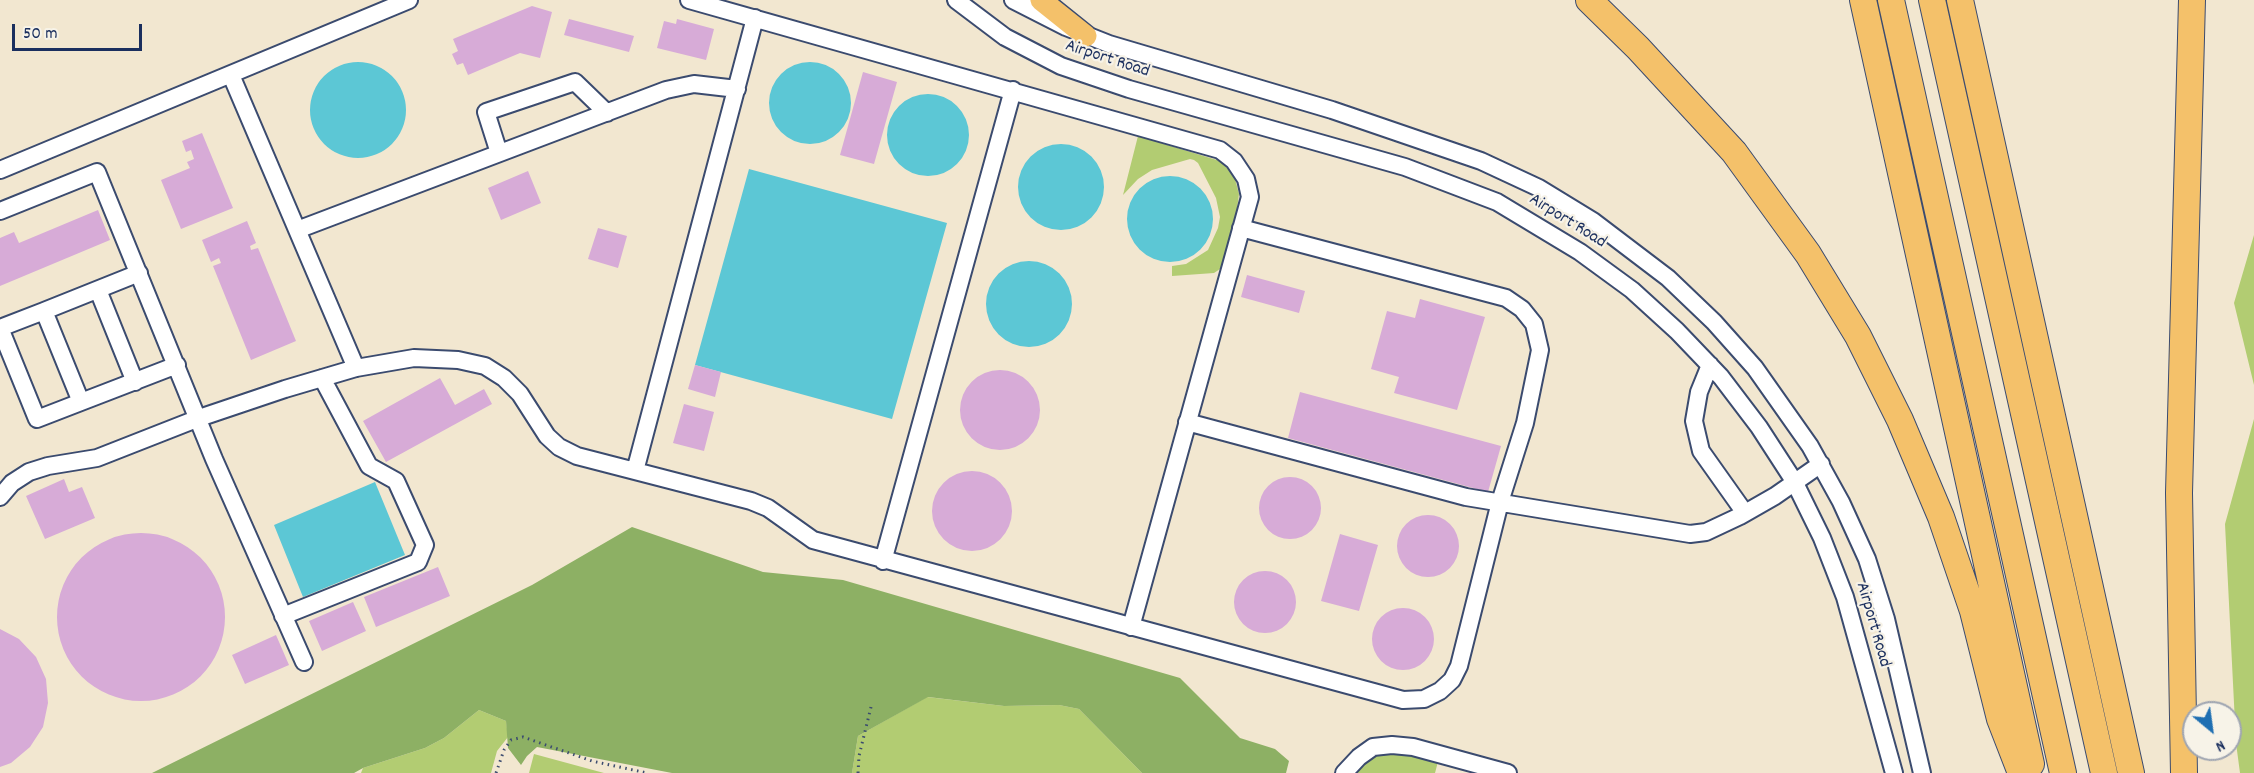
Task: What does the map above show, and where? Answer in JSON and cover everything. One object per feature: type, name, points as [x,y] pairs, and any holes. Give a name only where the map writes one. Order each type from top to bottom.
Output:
[{"type":"highway","points":[[1589,0],[1638,48],[1734,152],[1808,254],[1852,327],[1900,420],[1941,517],[1973,611],[2000,718],[2021,773]]},
{"type":"highway","points":[[1863,0],[2022,717],[2032,773]]},
{"type":"highway","points":[[1891,0],[2062,773]]},
{"type":"highway","points":[[1932,0],[2104,773]]},
{"type":"highway","points":[[1960,0],[2131,773]]},
{"type":"highway","points":[[2184,773],[2179,493],[2192,0]]},
{"type":"main road","points":[[1041,0],[1086,36]]},
{"type":"street","points":[[0,170],[409,0]]},
{"type":"street","points":[[689,0],[1220,150],[1234,161],[1246,179],[1250,197],[1131,627]]},
{"type":"street","name":"Airport Road","points":[[956,0],[1005,37],[1061,66],[1129,88],[1405,167],[1497,202],[1606,270],[1656,311],[1710,365],[1759,427],[1794,481],[1822,538],[1845,597],[1894,773]]},
{"type":"street","name":"Airport Road","points":[[1013,0],[1086,36],[1129,51],[1332,110],[1440,146],[1491,166],[1548,194],[1593,220],[1668,278],[1699,306],[1762,377],[1821,464],[1856,532],[1894,649],[1922,773]]},
{"type":"street","points":[[635,471],[755,18]]},
{"type":"street","points":[[231,75],[356,368]]},
{"type":"street","points":[[499,153],[486,112],[575,82],[607,113]]},
{"type":"street","points":[[297,230],[666,90],[694,84],[737,89]]},
{"type":"street","points":[[883,561],[1013,90]]},
{"type":"street","points":[[0,211],[97,172],[214,459],[303,662]]},
{"type":"street","points":[[0,497],[12,483],[29,472],[48,466],[97,458],[199,418],[322,378],[356,368],[414,358],[458,360],[485,366],[504,378],[520,394],[547,436],[559,447],[577,456],[751,501],[768,508],[813,540],[883,561],[1403,700],[1424,699],[1440,691],[1452,680],[1458,666],[1500,502],[1525,423],[1540,351],[1534,324],[1522,309],[1506,298],[1241,228]]},
{"type":"street","points":[[139,273],[0,328],[37,419],[177,365]]},
{"type":"street","points":[[98,290],[135,381]]},
{"type":"street","points":[[45,311],[81,402]]},
{"type":"street","points":[[1710,365],[1699,392],[1694,422],[1701,451],[1745,513]]},
{"type":"street","points":[[283,616],[418,562],[425,545],[396,481],[369,466],[322,378]]},
{"type":"street","points":[[1187,422],[1466,497],[1690,534],[1706,532],[1745,513],[1775,496],[1821,464]]},
{"type":"street","points":[[1344,773],[1372,747],[1392,745],[1413,747],[1508,773]]},
{"type":"path","points":[[858,773],[859,756],[871,707]]},
{"type":"path","points":[[496,773],[504,750],[511,740],[523,737],[592,761],[647,773]]},
{"type":"green space","points":[[1138,136],[1220,161],[1234,175],[1239,194],[1233,239],[1220,269],[1214,273],[1172,276],[1172,266],[1186,264],[1208,250],[1218,228],[1220,217],[1216,198],[1198,163],[1190,159],[1152,170],[1138,179],[1123,195]]},
{"type":"green space","points":[[2254,235],[2254,385],[2234,303]]},
{"type":"green space","points":[[2254,419],[2254,773],[2240,773],[2238,761],[2242,761],[2242,701],[2234,701],[2225,524]]},
{"type":"green space","points":[[632,527],[763,572],[843,580],[1180,678],[1240,738],[1275,749],[1289,761],[1286,773],[1142,773],[1079,709],[1059,705],[1004,706],[928,697],[858,736],[852,773],[672,773],[537,747],[521,765],[508,748],[506,721],[479,710],[444,738],[425,748],[354,773],[152,773],[532,585]]},
{"type":"green space","points":[[927,697],[1004,706],[1059,705],[1079,709],[1142,773],[852,773],[858,736]]},
{"type":"green space","points":[[479,710],[506,721],[508,737],[497,751],[491,773],[361,773],[363,768],[425,748],[444,738]]},
{"type":"green space","points":[[1373,747],[1440,754],[1435,773],[1344,773]]},
{"type":"green space","points":[[534,754],[604,773],[529,773]]},
{"type":"water","points":[[358,62],[376,66],[392,76],[402,92],[406,110],[402,128],[392,144],[376,154],[358,158],[340,154],[324,144],[314,128],[310,110],[314,92],[324,76],[340,66]]},
{"type":"water","points":[[810,62],[826,65],[839,74],[848,87],[851,103],[848,119],[839,132],[826,141],[810,144],[794,141],[781,132],[772,119],[769,103],[772,87],[781,74],[794,65]]},
{"type":"water","points":[[928,94],[944,97],[957,106],[966,119],[969,135],[966,151],[957,164],[944,173],[928,176],[912,173],[899,164],[890,151],[887,135],[890,119],[899,106],[912,97]]},
{"type":"water","points":[[1061,144],[1085,151],[1097,163],[1104,187],[1097,211],[1085,223],[1061,230],[1037,223],[1025,211],[1018,187],[1025,163],[1037,151]]},
{"type":"water","points":[[749,169],[947,223],[892,419],[695,365]]},
{"type":"water","points":[[1170,176],[1194,183],[1206,195],[1213,219],[1206,243],[1194,255],[1170,262],[1146,255],[1134,243],[1127,219],[1134,195],[1146,183]]},
{"type":"water","points":[[1029,261],[1053,268],[1065,280],[1072,304],[1065,328],[1053,340],[1029,347],[1005,340],[993,328],[986,304],[993,280],[1005,268]]},
{"type":"water","points":[[375,482],[405,555],[303,597],[274,525]]},
{"type":"building","points":[[532,6],[552,12],[540,58],[520,53],[468,75],[463,63],[457,65],[452,54],[458,51],[453,39]]},
{"type":"building","points":[[569,19],[634,36],[629,52],[564,35]]},
{"type":"building","points":[[677,19],[714,29],[706,60],[657,48],[664,21],[676,24]]},
{"type":"building","points":[[863,72],[897,82],[874,164],[840,155]]},
{"type":"building","points":[[202,133],[233,208],[181,229],[161,180],[190,168],[187,162],[194,159],[191,150],[186,152],[182,141]]},
{"type":"building","points":[[528,171],[541,203],[501,220],[488,188]]},
{"type":"building","points":[[98,210],[110,240],[0,286],[0,238],[14,232],[19,243]]},
{"type":"building","points":[[247,221],[256,243],[250,246],[251,250],[258,248],[296,341],[251,360],[213,266],[221,263],[219,258],[211,262],[202,240]]},
{"type":"building","points":[[598,228],[627,236],[618,268],[588,259]]},
{"type":"building","points":[[1247,275],[1305,291],[1299,313],[1241,297]]},
{"type":"building","points":[[1420,299],[1485,317],[1457,410],[1394,393],[1399,377],[1371,369],[1387,311],[1415,318]]},
{"type":"building","points":[[695,365],[721,372],[715,397],[688,389]]},
{"type":"building","points":[[1000,370],[1015,373],[1028,382],[1037,395],[1040,410],[1037,425],[1028,438],[1015,447],[1000,450],[985,447],[972,438],[963,425],[960,410],[963,395],[972,382],[985,373]]},
{"type":"building","points":[[440,378],[455,405],[484,389],[492,404],[386,462],[363,421]]},
{"type":"building","points":[[1300,392],[1501,446],[1488,492],[1288,438]]},
{"type":"building","points":[[684,404],[714,412],[704,451],[673,443]]},
{"type":"building","points":[[972,471],[987,474],[1000,483],[1009,496],[1012,511],[1009,526],[1000,539],[987,548],[972,551],[957,548],[944,539],[935,526],[932,511],[935,496],[944,483],[957,474]]},
{"type":"building","points":[[1284,477],[1296,477],[1312,486],[1319,496],[1321,508],[1319,520],[1312,530],[1296,539],[1284,539],[1273,534],[1264,525],[1259,514],[1259,502],[1264,491],[1273,482]]},
{"type":"building","points":[[64,479],[69,492],[82,487],[95,518],[45,539],[26,496]]},
{"type":"building","points":[[1422,515],[1434,515],[1450,524],[1457,534],[1459,546],[1457,558],[1450,568],[1434,577],[1422,577],[1411,572],[1402,563],[1397,552],[1397,540],[1402,529],[1411,520]]},
{"type":"building","points":[[141,533],[157,534],[173,539],[201,557],[219,585],[224,601],[224,633],[219,649],[201,677],[173,695],[157,700],[141,701],[125,700],[109,695],[81,677],[63,649],[58,633],[57,617],[58,601],[63,585],[81,557],[109,539],[125,534]]},
{"type":"building","points":[[1340,534],[1378,545],[1359,611],[1321,601]]},
{"type":"building","points":[[438,567],[450,596],[376,627],[364,597]]},
{"type":"building","points":[[1259,571],[1271,571],[1287,580],[1294,590],[1296,602],[1294,614],[1287,624],[1271,633],[1259,633],[1248,628],[1239,619],[1234,608],[1234,596],[1239,585],[1248,576]]},
{"type":"building","points":[[353,602],[366,631],[322,651],[309,621]]},
{"type":"building","points":[[1397,608],[1409,608],[1425,617],[1432,627],[1434,639],[1432,651],[1425,661],[1409,670],[1397,670],[1386,665],[1377,656],[1372,645],[1372,633],[1377,622],[1386,613]]},
{"type":"building","points":[[0,629],[19,639],[36,657],[46,679],[48,703],[43,727],[30,747],[11,763],[0,767]]},
{"type":"building","points":[[276,635],[289,665],[245,684],[232,655]]}]
